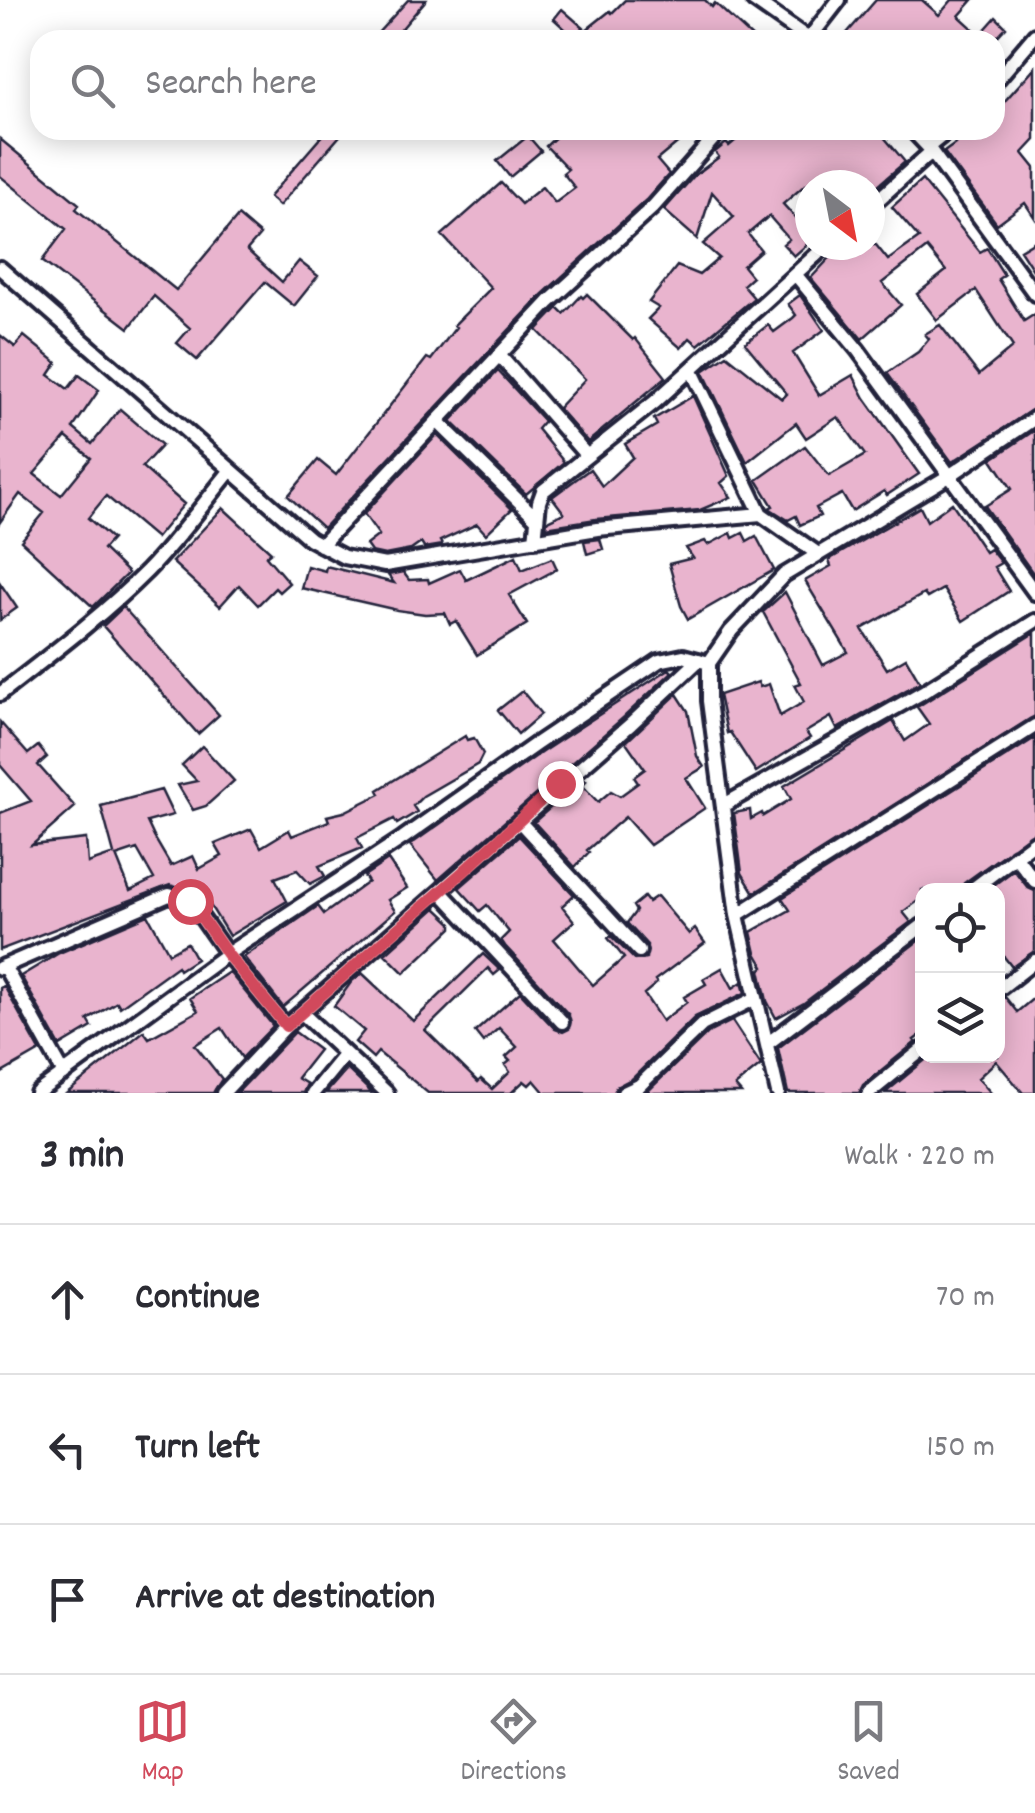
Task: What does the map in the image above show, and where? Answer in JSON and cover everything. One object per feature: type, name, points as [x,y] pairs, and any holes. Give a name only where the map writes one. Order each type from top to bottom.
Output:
[{"type":"street","points":[[753,0],[795,30]]},
{"type":"street","points":[[816,30],[839,0]]},
{"type":"street","points":[[1005,70],[1035,35]]},
{"type":"street","points":[[322,545],[498,355],[653,207],[712,140]]},
{"type":"street","points":[[921,140],[1035,294]]},
{"type":"street","points":[[885,192],[939,140]]},
{"type":"street","points":[[535,540],[543,491],[690,370],[811,260]]},
{"type":"street","points":[[0,268],[310,539],[344,556],[385,565],[597,529],[762,514]]},
{"type":"street","points":[[796,274],[858,350],[1035,592]]},
{"type":"street","points":[[498,355],[587,456]]},
{"type":"street","points":[[690,370],[762,514],[818,554]]},
{"type":"street","points":[[222,1093],[286,1026],[704,661],[784,575],[950,476],[1035,418]]},
{"type":"street","points":[[437,421],[537,519]]},
{"type":"street","points":[[0,694],[103,612],[147,571],[182,534],[231,470]]},
{"type":"street","points":[[724,805],[923,692],[1035,621]]},
{"type":"street","points":[[36,1093],[227,954],[659,661],[684,656],[704,661]]},
{"type":"street","points":[[704,661],[737,915],[767,1044],[772,1091]]},
{"type":"street","points":[[737,915],[1035,726]]},
{"type":"street","points":[[519,821],[640,951]]},
{"type":"street","points":[[979,883],[1035,842]]},
{"type":"street","points":[[1015,856],[1035,881]]},
{"type":"street","points":[[441,892],[562,1022]]},
{"type":"street","points":[[64,1074],[2,967],[169,895],[190,901],[286,1026]]},
{"type":"street","points":[[767,1044],[915,931]]},
{"type":"street","points":[[1005,984],[1035,960]]},
{"type":"street","points":[[624,1093],[638,1086],[702,1026],[756,998]]},
{"type":"street","points":[[302,1013],[387,1093]]},
{"type":"street","points":[[312,1093],[345,1054]]},
{"type":"street","points":[[869,1093],[915,1056]]},
{"type":"building","points":[[408,0],[426,0],[400,30],[381,30]]},
{"type":"building","points":[[625,0],[705,0],[712,7],[715,3],[744,30],[586,30]]},
{"type":"building","points":[[876,0],[922,0],[939,15],[952,0],[973,0],[959,16],[974,30],[850,30]]},
{"type":"building","points":[[562,9],[586,30],[566,30],[554,19]]},
{"type":"building","points":[[996,17],[1006,27],[1003,30],[984,30]]},
{"type":"building","points":[[1035,67],[1035,140],[1023,153],[1035,168],[1035,218],[1025,203],[997,224],[944,152],[955,144],[953,140],[1005,140],[1005,101]]},
{"type":"building","points":[[0,139],[79,204],[76,209],[176,290],[238,216],[260,235],[247,250],[282,282],[299,261],[318,276],[294,306],[265,282],[197,360],[177,343],[190,328],[154,296],[129,328],[42,261],[66,229],[0,176]]},
{"type":"building","points":[[318,140],[336,140],[279,206],[269,197]]},
{"type":"building","points":[[523,140],[531,140],[541,151],[510,177],[497,161]]},
{"type":"building","points":[[552,140],[681,140],[657,160],[669,174],[646,200],[542,295],[323,528],[288,496],[318,460],[336,475],[427,358],[431,360],[454,325],[491,288],[442,235],[501,183],[521,204],[542,187],[555,203],[575,188],[563,173],[568,169],[546,146]]},
{"type":"building","points":[[736,140],[886,140],[905,162],[885,179],[885,170],[795,170],[795,194],[783,204],[795,217],[795,255],[783,244],[789,239],[769,216],[748,234],[761,250],[743,266],[752,277],[743,285],[754,298],[698,345],[690,338],[681,348],[648,319],[659,308],[649,302],[677,266],[699,275],[719,258],[703,244],[734,217],[712,192],[697,239],[664,210],[694,176],[719,157],[715,152],[726,143],[729,146]]},
{"type":"building","points":[[922,180],[980,252],[987,248],[1004,275],[998,279],[1024,321],[1035,314],[1035,408],[952,462],[887,373],[918,352],[929,339],[925,334],[940,325],[979,375],[1013,347],[976,290],[937,320],[917,294],[946,271],[927,248],[882,283],[901,305],[862,339],[811,278],[828,260],[885,260],[885,256],[888,260],[919,238],[892,207]]},
{"type":"building","points":[[1035,241],[1035,273],[1020,250]]},
{"type":"building","points":[[587,294],[635,338],[666,377],[588,442],[558,408],[585,379],[537,330],[558,308],[564,314]]},
{"type":"building","points":[[800,295],[824,330],[793,353],[819,395],[853,375],[919,474],[852,511],[842,494],[816,508],[820,516],[800,525],[796,516],[788,520],[769,508],[773,506],[757,480],[805,446],[829,476],[865,455],[838,417],[806,438],[796,423],[747,462],[703,371],[727,355],[782,399],[787,394],[745,343],[768,325],[774,332],[793,318],[796,315],[788,304]]},
{"type":"building","points":[[0,335],[15,347],[24,336],[57,363],[49,375],[68,389],[79,375],[99,390],[73,428],[92,444],[120,409],[162,445],[142,467],[184,504],[156,538],[106,496],[88,518],[112,539],[103,549],[128,573],[93,607],[21,541],[44,513],[20,494],[0,522]],"holes":[[[66,437],[91,458],[61,495],[34,474]]]},
{"type":"building","points":[[498,371],[544,421],[537,429],[564,462],[526,494],[451,421]]},
{"type":"building","points":[[693,396],[729,476],[721,483],[731,497],[700,510],[546,527],[547,521],[564,513],[552,497],[590,469],[602,486],[633,457],[625,444],[657,425],[654,419]]},
{"type":"building","points":[[1035,430],[1035,576],[985,506],[1012,489],[992,459]]},
{"type":"building","points":[[437,435],[512,509],[486,534],[477,524],[440,541],[442,545],[424,548],[421,543],[411,550],[385,555],[371,552],[366,545],[379,535],[364,514]]},
{"type":"building","points":[[952,503],[985,552],[990,549],[1001,563],[994,567],[1009,591],[963,621],[943,589],[927,598],[924,594],[862,629],[887,669],[906,658],[920,682],[837,729],[831,717],[806,732],[810,738],[756,772],[730,732],[727,733],[719,695],[758,682],[760,687],[769,684],[780,716],[804,702],[795,685],[801,683],[763,612],[785,592],[823,665],[848,652],[805,581],[831,566],[832,558],[920,507],[927,521]]},
{"type":"building","points":[[223,508],[271,552],[266,556],[289,583],[279,592],[275,588],[258,605],[239,585],[220,606],[172,562]]},
{"type":"building","points":[[731,533],[733,538],[743,533],[747,541],[756,536],[774,570],[688,619],[669,564],[693,558],[686,548],[705,541],[708,545]]},
{"type":"building","points":[[600,539],[603,549],[587,554],[584,541]]},
{"type":"building","points":[[516,556],[522,570],[552,558],[557,569],[509,595],[527,624],[477,655],[456,621],[450,624],[445,613],[397,610],[301,588],[307,566],[325,571],[326,566],[394,583],[388,575],[403,572],[409,580],[428,579],[429,583],[460,569],[466,580]]},
{"type":"building","points":[[0,583],[17,608],[0,620]]},
{"type":"building","points":[[123,607],[219,715],[198,734],[103,626]]},
{"type":"building","points":[[1035,633],[1035,716],[754,893],[742,873],[734,813],[750,810],[751,819],[762,813],[763,816],[791,799],[784,786],[893,721],[905,741],[929,724],[917,707]]},
{"type":"building","points":[[669,669],[672,672],[624,717],[438,880],[410,845],[542,752]]},
{"type":"building","points":[[522,691],[541,714],[518,734],[498,710]]},
{"type":"building","points":[[677,694],[688,711],[697,756],[704,767],[686,778],[705,808],[650,845],[625,817],[587,850],[575,867],[534,822],[583,779],[586,781],[582,785],[598,802],[611,791],[620,796],[638,783],[634,777],[645,769],[626,742]]},
{"type":"building","points":[[0,722],[28,754],[38,746],[47,757],[38,765],[75,807],[32,845],[86,839],[88,863],[114,854],[101,806],[161,790],[173,815],[147,822],[154,837],[171,866],[193,856],[199,869],[222,856],[215,844],[251,829],[261,847],[289,830],[292,836],[329,821],[327,816],[380,794],[378,790],[465,736],[467,740],[474,738],[483,754],[478,764],[423,796],[413,806],[417,812],[397,824],[394,819],[357,838],[362,848],[319,866],[325,876],[310,884],[297,870],[275,878],[287,901],[229,936],[200,889],[195,893],[170,885],[0,950],[0,813],[31,801],[0,765]],"holes":[[[137,849],[154,879],[130,891],[116,856]]]},
{"type":"building","points":[[1035,738],[1035,832],[964,883],[915,883],[915,903],[903,912],[911,922],[804,1003],[776,1018],[767,1001],[760,970],[764,967],[751,932],[790,910],[782,898]]},
{"type":"building","points":[[202,746],[234,781],[206,806],[193,810],[178,785],[197,781],[182,765]]},
{"type":"building","points":[[519,836],[574,895],[562,906],[574,921],[554,939],[593,985],[624,958],[608,938],[611,936],[635,960],[646,958],[647,945],[627,923],[636,911],[633,906],[644,897],[648,902],[657,896],[689,934],[695,929],[705,943],[655,980],[657,983],[644,994],[662,1021],[687,1002],[684,997],[706,984],[703,979],[722,968],[733,988],[742,982],[745,993],[695,1017],[633,1078],[616,1087],[614,1093],[545,1093],[534,1080],[529,1085],[524,1081],[511,1093],[428,1093],[378,1052],[373,1058],[355,1042],[364,1031],[334,1006],[352,981],[362,973],[413,1021],[483,954],[500,970],[494,975],[488,968],[425,1030],[478,1082],[481,1079],[492,1089],[510,1072],[505,1065],[510,1061],[506,1057],[517,1047],[499,1028],[483,1042],[475,1032],[520,992],[555,1029],[569,1029],[569,1015],[501,940],[509,932],[487,905],[480,911],[459,888]]},
{"type":"building","points":[[388,860],[407,888],[388,900],[395,911],[283,1007],[244,957],[318,906],[324,914],[368,882],[364,876]]},
{"type":"building","points":[[1014,870],[1035,891],[1035,951],[1012,967],[1005,958],[1005,883],[996,883]]},
{"type":"building","points":[[436,908],[452,923],[452,928],[404,973],[385,954]]},
{"type":"building","points":[[148,915],[169,953],[187,943],[196,959],[179,970],[177,966],[120,1007],[117,1002],[88,1020],[92,1027],[60,1046],[21,976],[59,953]]},
{"type":"building","points":[[915,943],[915,1043],[863,1085],[859,1093],[788,1093],[778,1048]]},
{"type":"building","points":[[229,972],[273,1026],[242,1058],[222,1028],[195,1045],[222,1079],[213,1093],[67,1093],[144,1031],[149,1038],[198,1011],[190,998]]},
{"type":"building","points":[[4,986],[40,1051],[0,1074],[0,988]]},
{"type":"building","points":[[1005,997],[1017,1012],[1035,997],[1035,1093],[1023,1093],[998,1063],[1005,1063]]},
{"type":"building","points":[[732,1021],[761,1065],[735,1086],[741,1093],[646,1093],[708,1033]]},
{"type":"building","points":[[295,1032],[319,1050],[297,1078],[307,1084],[303,1093],[237,1093]]},
{"type":"building","points":[[921,1063],[994,1063],[978,1078],[991,1093],[885,1093]]},
{"type":"building","points":[[347,1069],[372,1093],[326,1093]]},
{"type":"route","points":[[190,901],[286,1026],[560,783]]}]
